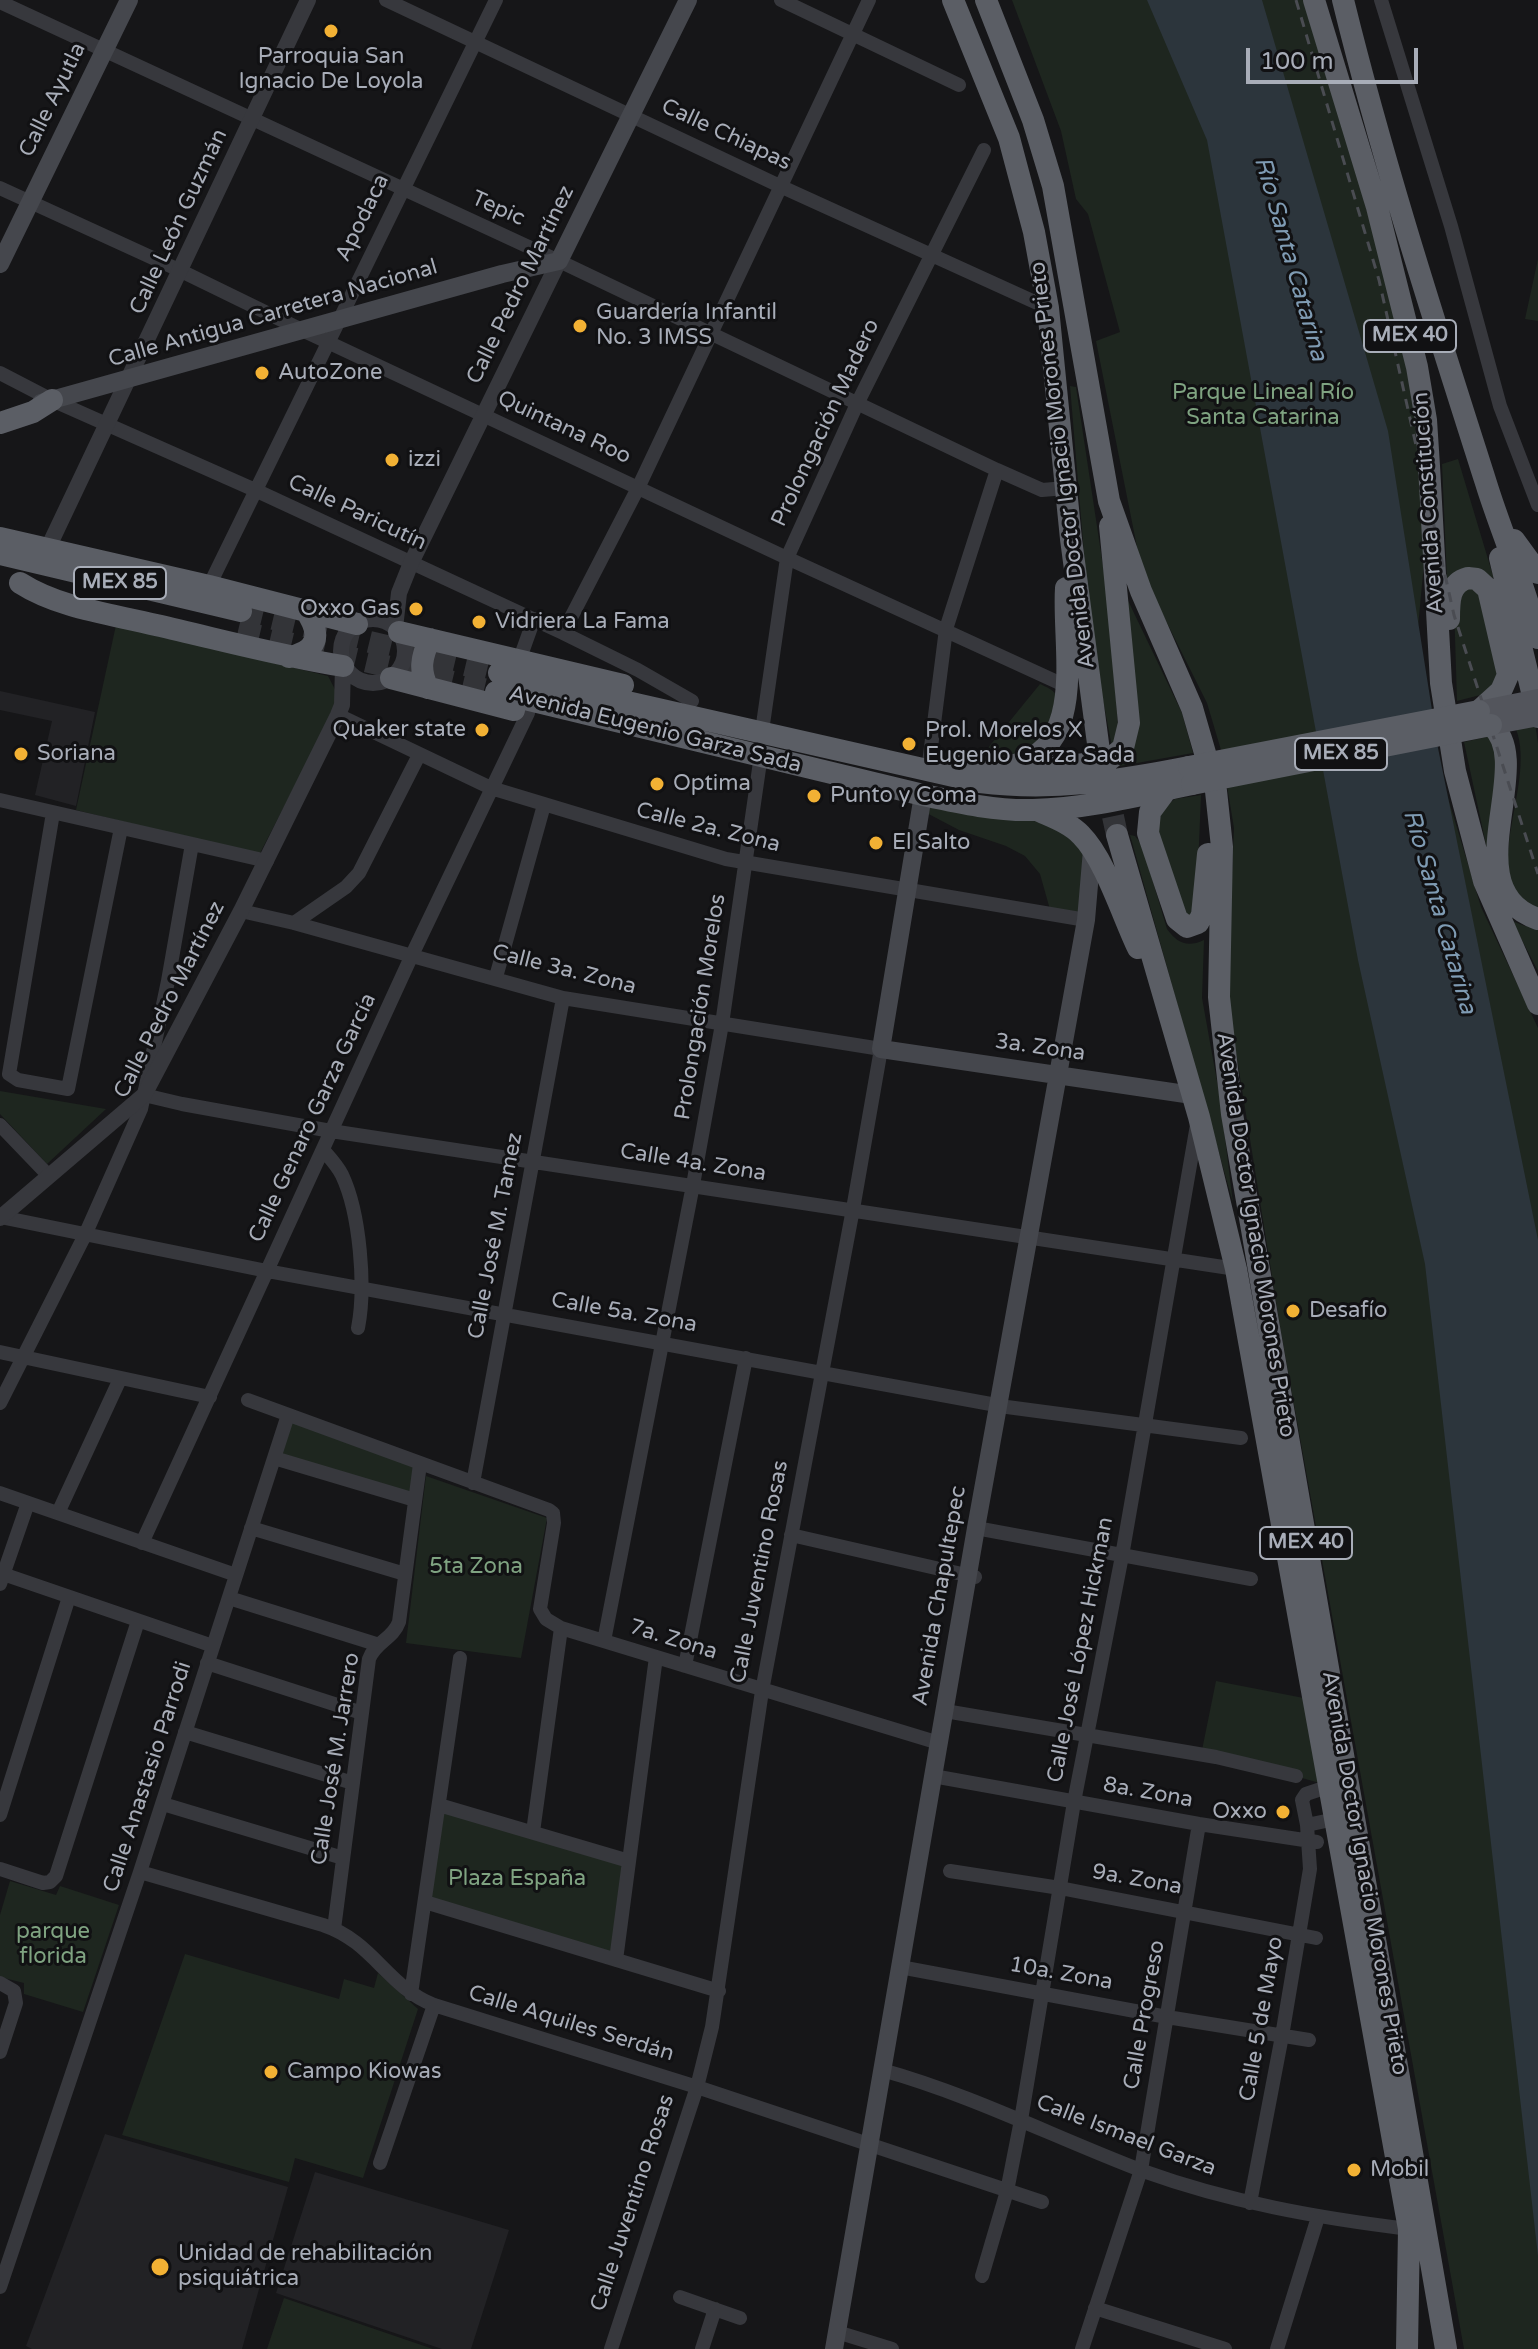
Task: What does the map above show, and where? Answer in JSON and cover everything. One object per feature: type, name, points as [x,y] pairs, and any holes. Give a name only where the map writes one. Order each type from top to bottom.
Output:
[{"type":"highway","name":"Avenida Doctor Ignacio Morones Prieto","points":[[953,0],[1017,163],[1034,232],[1048,308],[1071,539],[1099,751]]},
{"type":"highway","name":"Avenida Doctor Ignacio Morones Prieto","points":[[986,0],[1033,120],[1053,186],[1109,501],[1141,591],[1201,734],[1216,791],[1222,829],[1219,997],[1232,1114],[1445,2343]]},
{"type":"highway","name":"Avenida Constitución","points":[[1314,0],[1377,207],[1417,367],[1426,420],[1441,683],[1455,771],[1475,853],[1497,915],[1538,1004]]},
{"type":"highway","name":"Avenida Constitución","points":[[1343,0],[1430,305],[1538,638]]},
{"type":"highway","points":[[0,423],[33,412],[52,400]]},
{"type":"highway","points":[[918,765],[1045,771],[1100,762],[1118,754],[1127,740],[1129,714],[1113,572],[1109,501]]},
{"type":"highway","points":[[1494,509],[1538,573]]},
{"type":"highway","points":[[1494,509],[1501,564],[1538,716]]},
{"type":"highway","points":[[0,538],[306,611],[366,622]]},
{"type":"highway","points":[[1007,767],[1034,757],[1053,740],[1063,719],[1066,686],[1064,613],[1071,539]]},
{"type":"highway","points":[[0,553],[44,548]]},
{"type":"highway","name":"MEX 85","points":[[0,553],[240,621],[10,580]]},
{"type":"highway","points":[[1441,683],[1448,653],[1449,606],[1454,586],[1468,578],[1483,583],[1488,589],[1508,675],[1485,718],[1514,740],[1523,760],[1523,781],[1506,871],[1510,895],[1522,911],[1538,919]]},
{"type":"highway","points":[[10,580],[45,596],[83,607],[289,657],[343,666]]},
{"type":"highway","points":[[289,657],[305,653],[314,642],[314,624],[306,611]]},
{"type":"highway","points":[[397,630],[692,701],[717,712],[735,725]]},
{"type":"highway","points":[[428,688],[422,677],[421,665],[430,639]]},
{"type":"highway","points":[[388,679],[685,750],[730,748]]},
{"type":"highway","name":"Avenida Eugenio Garza Sada","points":[[498,682],[735,725],[918,765],[980,782],[1043,787],[1190,775],[1167,789],[1037,810],[995,808],[923,795],[730,748],[498,682]]},
{"type":"highway","name":"MEX 85","points":[[1190,775],[1485,718]]},
{"type":"highway","points":[[1167,789],[1150,812],[1150,842],[1177,919],[1187,927],[1193,927],[1202,915],[1208,847],[1201,734]]},
{"type":"highway","points":[[1037,810],[1074,829],[1092,850],[1168,1015]]},
{"type":"highway","name":"Avenida Doctor Ignacio Morones Prieto","points":[[1117,835],[1199,1117],[1236,1269],[1409,2229],[1407,2349]]},
{"type":"highway","points":[[1410,2258],[1445,2343]]},
{"type":"main road","name":"Calle Ayutla","points":[[0,264],[129,0]]},
{"type":"main road","name":"Calle Pedro Martínez","points":[[559,261],[688,0]]},
{"type":"main road","points":[[469,284],[478,273],[533,257],[536,251]]},
{"type":"main road","name":"Calle Antigua Carretera Nacional","points":[[0,414],[559,261]]},
{"type":"main road","name":"MEX 85","points":[[1485,718],[1538,699]]},
{"type":"main road","name":"MEX 85","points":[[1485,718],[1538,716]]},
{"type":"main road","name":"Calle Juventino Rosas","points":[[881,1049],[923,795]]},
{"type":"main road","name":"Avenida Chapultepec","points":[[840,2341],[936,1776],[939,1743],[948,1712],[1062,1075],[1086,920],[1092,850]]},
{"type":"main road","name":"3a. Zona","points":[[881,1049],[1192,1095]]},
{"type":"main road","points":[[936,1776],[948,1712]]},
{"type":"street","name":"Calle León Guzmán","points":[[44,548],[109,424],[308,0]]},
{"type":"street","name":"Calle Chiapas","points":[[386,0],[782,187],[1048,308]]},
{"type":"street","name":"Apodaca","points":[[209,586],[496,0]]},
{"type":"street","points":[[781,0],[959,85]]},
{"type":"street","points":[[563,633],[638,488],[869,0]]},
{"type":"street","points":[[1381,0],[1443,198],[1500,406],[1538,505]]},
{"type":"street","name":"Tepic","points":[[0,2],[559,261],[997,470],[1042,490],[1066,488]]},
{"type":"street","name":"Prolongación Madero","points":[[762,731],[787,558],[857,404],[984,150]]},
{"type":"street","name":"Quintana Roo","points":[[0,188],[1066,686]]},
{"type":"street","name":"Calle Pedro Martínez","points":[[397,630],[399,593],[411,563],[559,261]]},
{"type":"street","name":"Calle Paricutín","points":[[0,373],[52,400],[534,619],[638,670],[692,701]]},
{"type":"street","points":[[918,765],[946,629],[997,470]]},
{"type":"street","name":"Calle Pedro Martínez","points":[[366,622],[399,593]]},
{"type":"street","points":[[519,661],[534,619]]},
{"type":"street","points":[[340,710],[388,679],[397,672],[405,654],[397,630],[386,622],[366,622],[350,629],[342,645],[343,666],[360,681],[370,683],[388,679]]},
{"type":"street","name":"Calle Pedro Martínez","points":[[0,1403],[85,1235],[135,1126],[144,1095],[267,861],[340,710],[343,666]]},
{"type":"street","name":"Calle 2a. Zona","points":[[340,710],[419,755],[491,788],[746,864],[1086,920]]},
{"type":"street","name":"Calle Genaro Garza García","points":[[142,1543],[412,955],[528,713]]},
{"type":"street","points":[[294,923],[346,887],[359,873],[419,755]]},
{"type":"street","name":"Prolongación Morelos","points":[[604,1641],[722,1024],[761,755]]},
{"type":"street","points":[[0,800],[267,861]]},
{"type":"street","points":[[496,977],[544,805]]},
{"type":"street","points":[[53,813],[9,1074],[18,1080],[68,1089],[121,828]]},
{"type":"street","points":[[0,1217],[144,1095],[192,844]]},
{"type":"street","name":"Calle 3a. Zona","points":[[241,911],[496,977],[563,998],[881,1049]]},
{"type":"street","name":"Calle José M. Tamez","points":[[473,1483],[563,998]]},
{"type":"street","name":"Calle Juventino Rosas","points":[[611,2349],[697,2087],[719,1991],[762,1691],[881,1049]]},
{"type":"street","name":"Calle 4a. Zona","points":[[144,1095],[331,1131],[1236,1269]]},
{"type":"street","name":"Calle José López Hickman","points":[[982,2276],[1007,2191],[1021,2120],[1074,1802],[1122,1556],[1199,1117]]},
{"type":"street","points":[[2,1126],[49,1176]]},
{"type":"street","points":[[323,1150],[344,1178],[357,1239],[362,1289],[358,1328]]},
{"type":"street","name":"Calle 5a. Zona","points":[[0,1217],[362,1289],[1002,1406],[1241,1438]]},
{"type":"street","points":[[0,1352],[210,1397]]},
{"type":"street","points":[[685,1666],[746,1358]]},
{"type":"street","points":[[58,1513],[120,1379]]},
{"type":"street","points":[[248,1400],[553,1513],[554,1523],[539,1603],[546,1619],[561,1628],[533,1832]]},
{"type":"street","name":"Calle Anastasio Parrodi","points":[[1,2278],[163,1804],[288,1415]]},
{"type":"street","points":[[274,1458],[415,1500]]},
{"type":"street","name":"Calle José M. Jarrero","points":[[334,1929],[369,1659],[376,1644],[397,1630],[420,1464]]},
{"type":"street","points":[[0,1493],[236,1575]]},
{"type":"street","points":[[28,1503],[2,1579],[69,1597],[213,1646]]},
{"type":"street","points":[[251,1528],[405,1574]]},
{"type":"street","points":[[980,1529],[1251,1579]]},
{"type":"street","points":[[791,1535],[972,1576]]},
{"type":"street","points":[[0,1815],[69,1597]]},
{"type":"street","points":[[229,1598],[376,1644]]},
{"type":"street","points":[[0,1869],[43,1883],[50,1882],[59,1869],[138,1621]]},
{"type":"street","name":"7a. Zona","points":[[561,1628],[939,1743]]},
{"type":"street","points":[[616,1960],[656,1657]]},
{"type":"street","points":[[411,1994],[460,1658]]},
{"type":"street","points":[[207,1663],[362,1713]]},
{"type":"street","points":[[948,1712],[1216,1757],[1296,1776]]},
{"type":"street","points":[[185,1732],[353,1783]]},
{"type":"street","name":"8a. Zona","points":[[936,1776],[1199,1824],[1313,1841]]},
{"type":"street","name":"Calle 5 de Mayo","points":[[1250,2203],[1310,1869],[1313,1841],[1302,1803],[1304,1796],[1330,1786]]},
{"type":"street","points":[[163,1804],[343,1858]]},
{"type":"street","points":[[439,1805],[629,1861]]},
{"type":"street","points":[[1307,1825],[1335,1819]]},
{"type":"street","name":"Calle Progreso","points":[[1082,2349],[1141,2170],[1199,1824]]},
{"type":"street","name":"9a. Zona","points":[[950,1871],[1060,1888],[1316,1938]]},
{"type":"street","name":"Calle Aquiles Serdán","points":[[140,1872],[334,1929],[358,1941],[411,1994],[434,2005],[873,2144],[1042,2202]]},
{"type":"street","points":[[425,1902],[719,1991]]},
{"type":"street","name":"10a. Zona","points":[[903,1968],[1309,2040]]},
{"type":"street","points":[[0,1983],[11,1988],[16,1996],[0,2052]]},
{"type":"street","points":[[380,2163],[434,2005]]},
{"type":"street","name":"Calle Ismael Garza","points":[[885,2071],[1021,2120],[1190,2187],[1318,2217],[1409,2229]]},
{"type":"street","points":[[1277,2349],[1318,2217]]},
{"type":"street","points":[[680,2297],[740,2318]]},
{"type":"street","points":[[1095,2308],[1225,2349]]},
{"type":"street","points":[[702,2349],[715,2309]]},
{"type":"street","points":[[840,2341],[892,2349]]},
{"type":"shaded area","points":[[0,691],[95,712],[76,806],[35,795],[52,721],[0,710]]},
{"type":"shaded area","name":"Unidad de rehabilitación psiquiátrica","points":[[105,2134],[288,2187],[242,2349],[32,2349],[26,2346]]},
{"type":"shaded area","points":[[315,2172],[509,2230],[471,2349],[442,2349],[276,2293]]},
{"type":"green space","name":"Parque Lineal Río Santa Catarina","points":[[1012,0],[1304,0],[1329,72],[1411,371],[1429,509],[1416,649],[1444,785],[1481,907],[1538,1028],[1538,2349],[1464,2349],[1281,1332],[1227,996],[1234,828],[1221,750],[1207,703],[1153,595],[1138,552],[1096,341],[1120,332],[1088,214],[1076,199],[1061,131]]},
{"type":"green space","points":[[1538,259],[1538,321],[1525,319]]},
{"type":"green space","points":[[1070,386],[1076,387],[1109,606],[1119,739],[1112,747],[1091,637]]},
{"type":"green space","points":[[1458,459],[1494,579],[1482,571],[1447,580],[1442,464]]},
{"type":"green space","points":[[1121,586],[1182,713],[1193,753],[1120,766],[1132,750],[1137,736]]},
{"type":"green space","points":[[1469,586],[1482,593],[1502,672],[1496,691],[1457,701],[1454,604]]},
{"type":"green space","points":[[116,625],[328,676],[340,699],[259,855],[76,810]]},
{"type":"green space","points":[[1040,684],[1056,695],[1056,709],[1029,755],[1002,758],[983,754]]},
{"type":"green space","points":[[1535,724],[1538,743],[1538,912],[1519,898],[1510,880],[1508,857],[1521,752],[1516,729]]},
{"type":"green space","points":[[1491,736],[1500,738],[1494,882],[1464,742]]},
{"type":"green space","points":[[923,795],[1024,810],[1092,850],[1086,920],[1051,913],[1040,874],[1025,856],[959,830],[921,810]]},
{"type":"green space","points":[[1201,795],[1196,916],[1185,918],[1156,833],[1165,806],[1175,799]]},
{"type":"green space","points":[[1130,835],[1135,836],[1142,845],[1167,929],[1183,943],[1204,940],[1202,998],[1220,1098],[1233,1203]]},
{"type":"green space","points":[[1512,921],[1538,927],[1538,971]]},
{"type":"green space","points":[[0,1091],[106,1109],[47,1164],[0,1114]]},
{"type":"green space","points":[[288,1415],[420,1464],[415,1500],[274,1458]]},
{"type":"green space","name":"5ta Zona","points":[[426,1476],[547,1518],[521,1658],[406,1643]]},
{"type":"green space","points":[[1216,1681],[1314,1700],[1330,1786],[1201,1755]]},
{"type":"green space","name":"Plaza España","points":[[439,1805],[629,1861],[616,1960],[425,1902]]},
{"type":"green space","name":"parque florida","points":[[10,1881],[56,1895],[60,1886],[119,1905],[83,2012],[24,1994],[24,1983],[0,1977],[0,1915]]},
{"type":"green space","name":"Campo Kiowas","points":[[185,1954],[339,1999],[344,1979],[374,1988],[378,1973],[418,2009],[363,2178],[295,2158],[289,2182],[122,2135]]},
{"type":"green space","points":[[284,2298],[433,2349],[267,2349]]},
{"type":"water","name":"Río Santa Catarina","points":[[1147,0],[1262,0],[1388,431],[1438,748],[1538,1240],[1538,2256],[1425,1264],[1358,960],[1207,140]]},
{"type":"tunnel","points":[[241,611],[499,673]]},
{"type":"tunnel","points":[[238,631],[496,692]]},
{"type":"tunnel","points":[[1106,784],[1117,835]]},
{"type":"railway","points":[[1296,0],[1379,280],[1454,615],[1538,874]]},
{"type":"place","name":"Parroquia San Ignacio De Loyola","points":[[331,31]]},
{"type":"place","name":"Guardería Infantil No. 3 IMSS","points":[[580,326]]},
{"type":"place","name":"AutoZone","points":[[262,373]]},
{"type":"place","name":"izzi","points":[[392,460]]},
{"type":"place","name":"Oxxo Gas","points":[[416,609]]},
{"type":"place","name":"Vidriera La Fama","points":[[479,622]]},
{"type":"place","name":"Quaker state","points":[[482,730]]},
{"type":"place","name":"Prol. Morelos X Eugenio Garza Sada","points":[[909,744]]},
{"type":"place","name":"Soriana","points":[[21,754]]},
{"type":"place","name":"Optima","points":[[657,784]]},
{"type":"place","name":"Punto y Coma","points":[[814,796]]},
{"type":"place","name":"El Salto","points":[[876,843]]},
{"type":"place","name":"Desafío","points":[[1293,1311]]},
{"type":"place","name":"Oxxo","points":[[1283,1812]]},
{"type":"place","name":"Campo Kiowas","points":[[271,2072]]},
{"type":"place","name":"Mobil","points":[[1354,2170]]},
{"type":"place","name":"Unidad de rehabilitación psiquiátrica","points":[[160,2267]]}]
